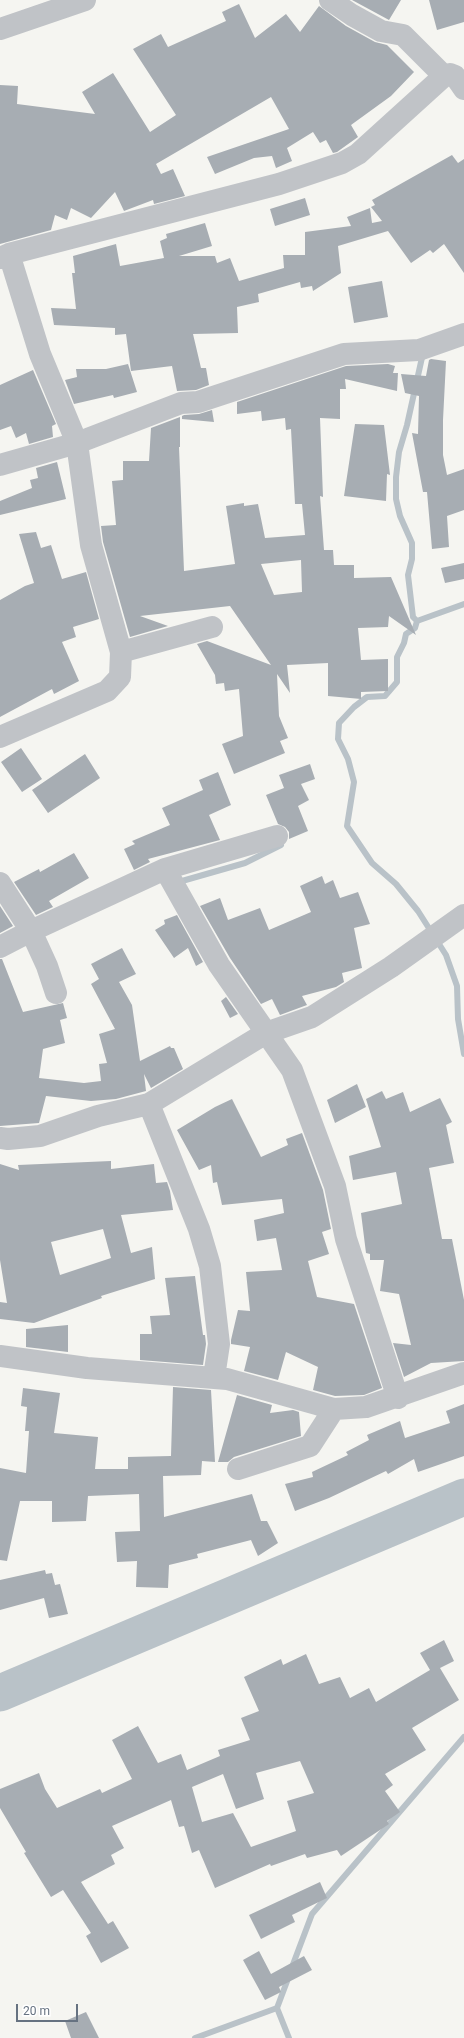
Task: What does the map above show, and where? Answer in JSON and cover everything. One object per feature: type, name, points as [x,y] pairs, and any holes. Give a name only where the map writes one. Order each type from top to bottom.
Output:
[{"type":"street","points":[[0,29],[85,0]]},
{"type":"street","points":[[330,0],[352,16],[365,21],[381,31],[403,35],[444,76]]},
{"type":"street","points":[[0,737],[107,691],[120,677],[121,652],[92,545],[77,443],[40,354],[4,256],[279,184],[342,163],[358,154],[444,76],[450,74],[455,76],[464,89]]},
{"type":"street","points":[[0,465],[77,443],[181,403],[198,402],[344,354],[419,350],[464,334]]},
{"type":"street","points":[[121,652],[212,627]]},
{"type":"street","points":[[0,947],[31,930],[165,869],[276,836]]},
{"type":"street","points":[[165,869],[219,965],[292,1070],[335,1186],[346,1239],[398,1398]]},
{"type":"street","points":[[0,883],[31,930],[47,966],[56,993]]},
{"type":"street","points":[[0,1138],[8,1139],[40,1136],[98,1116],[149,1104],[266,1033],[312,1017],[391,967],[464,915]]},
{"type":"street","points":[[149,1104],[199,1229],[210,1266],[216,1306],[219,1344],[214,1378]]},
{"type":"street","points":[[0,1356],[87,1368],[227,1379],[334,1409],[366,1408],[398,1398],[464,1372]]},
{"type":"street","points":[[238,1469],[310,1446],[334,1409]]},
{"type":"building","points":[[352,0],[401,0],[389,20]]},
{"type":"building","points":[[429,0],[464,0],[464,22],[437,30]]},
{"type":"building","points":[[239,4],[255,38],[286,14],[300,32],[319,6],[346,26],[375,42],[387,45],[414,72],[391,96],[351,125],[358,137],[337,152],[333,153],[326,140],[320,143],[313,132],[287,148],[292,161],[276,168],[272,156],[254,158],[215,174],[207,157],[289,129],[271,97],[156,164],[161,174],[173,169],[185,196],[154,204],[153,200],[124,211],[115,192],[91,218],[71,208],[67,220],[55,215],[51,230],[0,244],[0,85],[18,86],[17,104],[95,114],[82,92],[113,73],[150,132],[176,115],[133,49],[161,34],[168,47],[226,21],[222,12]]},
{"type":"building","points":[[452,155],[458,163],[464,159],[464,273],[444,244],[433,253],[430,250],[411,263],[388,231],[338,246],[341,273],[313,291],[312,286],[301,288],[300,282],[258,294],[259,302],[237,307],[238,333],[193,334],[201,368],[206,368],[209,385],[196,390],[177,391],[172,366],[131,371],[126,334],[115,335],[115,328],[54,325],[51,308],[76,309],[72,273],[75,273],[73,256],[116,244],[120,266],[164,258],[160,241],[167,238],[166,234],[205,223],[212,246],[179,256],[215,256],[217,263],[230,258],[239,281],[284,268],[283,255],[305,255],[305,232],[351,226],[347,217],[370,208],[372,223],[382,221],[371,207],[375,205],[372,200]]},
{"type":"building","points":[[305,198],[310,215],[275,226],[270,209]]},
{"type":"building","points":[[382,281],[388,317],[354,323],[348,287]]},
{"type":"building","points":[[429,360],[446,361],[443,455],[447,475],[464,469],[464,510],[447,516],[449,547],[432,549],[427,492],[423,492],[412,433],[418,434],[419,396],[405,393],[401,374],[426,376]]},
{"type":"building","points":[[128,364],[137,392],[114,398],[113,395],[74,404],[65,380],[77,377],[76,369],[106,369]]},
{"type":"building","points":[[388,364],[395,366],[393,373],[398,373],[397,391],[345,379],[346,389],[340,389],[340,419],[320,418],[323,497],[320,496],[324,550],[333,550],[334,565],[354,565],[354,578],[391,577],[416,635],[389,616],[388,627],[358,628],[361,660],[388,659],[388,691],[361,692],[361,699],[328,696],[328,663],[287,665],[290,693],[277,674],[279,716],[288,738],[280,741],[285,753],[234,774],[222,744],[243,736],[239,689],[225,691],[224,683],[216,684],[215,675],[197,644],[207,641],[271,665],[230,606],[140,616],[168,626],[130,637],[103,542],[101,526],[116,525],[112,481],[123,480],[123,461],[149,461],[151,428],[180,417],[179,447],[184,571],[235,564],[226,506],[244,503],[244,506],[258,504],[265,538],[305,535],[302,504],[295,504],[291,429],[286,430],[285,418],[262,421],[261,411],[237,414],[237,402],[346,366]],"holes":[[[301,560],[302,592],[274,595],[261,564]]]},
{"type":"building","points":[[33,370],[56,424],[52,426],[53,437],[29,444],[26,433],[16,438],[11,426],[0,430],[0,385]]},
{"type":"building","points":[[212,410],[214,422],[182,419],[182,416],[184,415],[199,414]]},
{"type":"building","points":[[355,424],[384,425],[390,475],[387,474],[386,501],[344,496]]},
{"type":"building","points":[[57,462],[66,499],[0,515],[0,501],[32,488],[30,480],[38,478],[36,468]]},
{"type":"building","points":[[36,532],[41,548],[51,545],[62,579],[86,572],[99,619],[73,627],[76,637],[62,642],[79,681],[54,694],[52,689],[0,717],[0,600],[25,586],[34,583],[19,534]]},
{"type":"building","points":[[464,563],[464,579],[445,583],[441,568]]},
{"type":"building","points":[[21,748],[42,779],[22,792],[1,762]]},
{"type":"building","points":[[85,754],[100,778],[48,813],[32,790]]},
{"type":"building","points":[[310,764],[315,779],[301,784],[309,800],[298,806],[308,831],[289,839],[289,832],[285,827],[278,824],[266,795],[284,788],[279,775]]},
{"type":"building","points":[[218,772],[231,805],[209,815],[220,840],[148,859],[150,862],[134,870],[124,849],[135,844],[132,841],[170,825],[162,808],[203,790],[199,780]]},
{"type":"building","points":[[74,853],[89,878],[49,901],[53,907],[36,915],[14,882],[39,869],[40,872]]},
{"type":"building","points":[[322,876],[325,884],[333,880],[340,898],[358,892],[370,924],[354,928],[362,968],[342,973],[344,982],[336,987],[302,996],[307,1005],[280,1015],[272,999],[261,1004],[230,958],[200,906],[220,898],[228,920],[260,908],[269,930],[311,912],[300,886]]},
{"type":"building","points":[[0,906],[13,926],[0,933]]},
{"type":"building","points":[[177,915],[203,962],[196,966],[188,948],[174,958],[155,930],[165,924],[164,920]]},
{"type":"building","points":[[122,948],[136,974],[119,982],[132,1005],[140,1061],[170,1046],[171,1048],[174,1048],[183,1069],[151,1088],[144,1074],[146,1091],[116,1099],[91,1101],[46,1096],[39,1123],[0,1126],[0,959],[2,959],[23,1012],[63,1003],[67,1018],[60,1020],[65,1043],[43,1049],[39,1078],[84,1083],[101,1081],[99,1064],[107,1063],[99,1034],[115,1029],[91,984],[99,979],[91,964]]},
{"type":"building","points":[[226,997],[238,1014],[230,1018],[221,1001]]},
{"type":"building","points":[[357,1084],[366,1107],[335,1123],[327,1100]]},
{"type":"building","points":[[382,1091],[386,1099],[403,1092],[410,1112],[440,1098],[452,1122],[446,1125],[454,1163],[429,1168],[442,1239],[452,1239],[464,1300],[464,1361],[431,1363],[404,1377],[393,1343],[411,1345],[399,1294],[380,1291],[384,1260],[370,1260],[370,1254],[366,1253],[361,1213],[402,1204],[396,1172],[353,1180],[349,1156],[381,1147],[366,1099]]},
{"type":"building","points":[[232,1099],[261,1157],[288,1145],[286,1139],[302,1133],[323,1190],[331,1229],[322,1232],[329,1254],[308,1261],[317,1297],[354,1304],[382,1388],[364,1395],[335,1396],[313,1390],[318,1367],[286,1352],[278,1380],[244,1371],[250,1347],[231,1344],[231,1340],[238,1310],[250,1311],[246,1272],[282,1270],[276,1238],[257,1241],[254,1220],[284,1213],[282,1199],[222,1205],[217,1182],[213,1183],[211,1165],[199,1170],[177,1130],[215,1107]]},
{"type":"building","points":[[111,1161],[111,1169],[154,1164],[156,1183],[167,1182],[173,1210],[121,1215],[131,1253],[152,1247],[155,1279],[101,1296],[102,1298],[34,1323],[0,1319],[0,1302],[7,1303],[0,1260],[0,1164],[19,1170],[18,1165]],"holes":[[[103,1229],[111,1258],[60,1275],[51,1242]]]},
{"type":"building","points":[[195,1276],[203,1335],[205,1335],[206,1344],[203,1365],[140,1360],[140,1334],[152,1334],[150,1316],[170,1315],[165,1278]]},
{"type":"building","points":[[68,1325],[68,1352],[26,1347],[26,1329]]},
{"type":"building","points":[[173,1387],[211,1390],[215,1462],[202,1461],[201,1475],[163,1476],[164,1517],[252,1494],[261,1521],[267,1521],[278,1543],[258,1556],[251,1540],[197,1554],[198,1558],[169,1565],[168,1588],[136,1587],[137,1561],[117,1562],[115,1532],[140,1531],[139,1494],[88,1496],[86,1521],[52,1522],[52,1501],[20,1501],[7,1561],[0,1560],[0,1468],[26,1473],[29,1431],[25,1431],[27,1407],[21,1406],[23,1388],[60,1393],[54,1433],[98,1437],[95,1469],[128,1469],[128,1457],[171,1456]]},
{"type":"building","points":[[237,1395],[272,1405],[270,1413],[293,1410],[299,1412],[301,1436],[234,1457],[228,1462],[218,1462]]},
{"type":"building","points":[[464,1404],[464,1456],[418,1472],[414,1459],[388,1474],[386,1471],[329,1498],[295,1511],[285,1484],[313,1477],[312,1472],[348,1455],[346,1452],[369,1440],[367,1435],[400,1421],[405,1438],[450,1423],[446,1411]]},
{"type":"building","points":[[45,1570],[46,1574],[52,1573],[55,1585],[60,1584],[68,1614],[49,1618],[44,1598],[0,1610],[0,1580]]},
{"type":"building","points":[[444,1640],[454,1661],[440,1668],[459,1700],[412,1728],[426,1750],[385,1774],[393,1785],[385,1791],[400,1812],[387,1821],[389,1824],[341,1856],[337,1850],[307,1858],[305,1854],[271,1866],[270,1864],[215,1888],[199,1850],[192,1853],[184,1826],[179,1827],[171,1800],[112,1826],[124,1848],[111,1855],[115,1864],[81,1882],[108,1924],[113,1921],[129,1948],[101,1963],[86,1936],[91,1933],[63,1890],[51,1897],[24,1853],[26,1852],[0,1808],[0,1789],[39,1773],[45,1789],[57,1808],[100,1789],[102,1793],[132,1779],[112,1740],[138,1726],[158,1763],[181,1754],[187,1770],[220,1756],[218,1750],[250,1740],[241,1718],[259,1711],[244,1677],[281,1659],[283,1665],[306,1654],[319,1684],[340,1677],[350,1698],[369,1688],[376,1702],[430,1670],[420,1653]],"holes":[[[300,1761],[314,1793],[287,1801],[296,1831],[251,1847],[233,1813],[202,1822],[192,1787],[223,1774],[236,1809],[264,1799],[256,1773]]]},
{"type":"building","points":[[320,1882],[327,1898],[292,1915],[295,1922],[261,1939],[249,1915]]},
{"type":"building","points":[[259,1951],[271,1974],[304,1956],[312,1970],[279,1987],[281,1992],[265,2000],[243,1960]]},
{"type":"building","points":[[86,2012],[99,2038],[71,2038],[65,2021]]},
{"type":"waterway","points":[[423,353],[407,425],[399,452],[396,477],[396,499],[400,516],[412,543],[412,559],[408,575],[413,617],[417,621],[415,628],[406,634],[404,643],[397,657],[397,682],[385,696],[367,697],[354,707],[339,723],[338,739],[348,759],[354,782],[347,826],[372,863],[396,884],[418,911],[446,955],[457,986],[458,1019],[464,1054]]},
{"type":"waterway","points":[[417,621],[464,604]]},
{"type":"waterway","points":[[182,881],[245,863],[281,845]]},
{"type":"waterway","points":[[0,1693],[464,1497]]},
{"type":"waterway","points":[[292,1967],[312,1914],[464,1737]]},
{"type":"waterway","points":[[289,1976],[277,2008],[289,2038]]},
{"type":"waterway","points":[[195,2038],[277,2008]]}]
